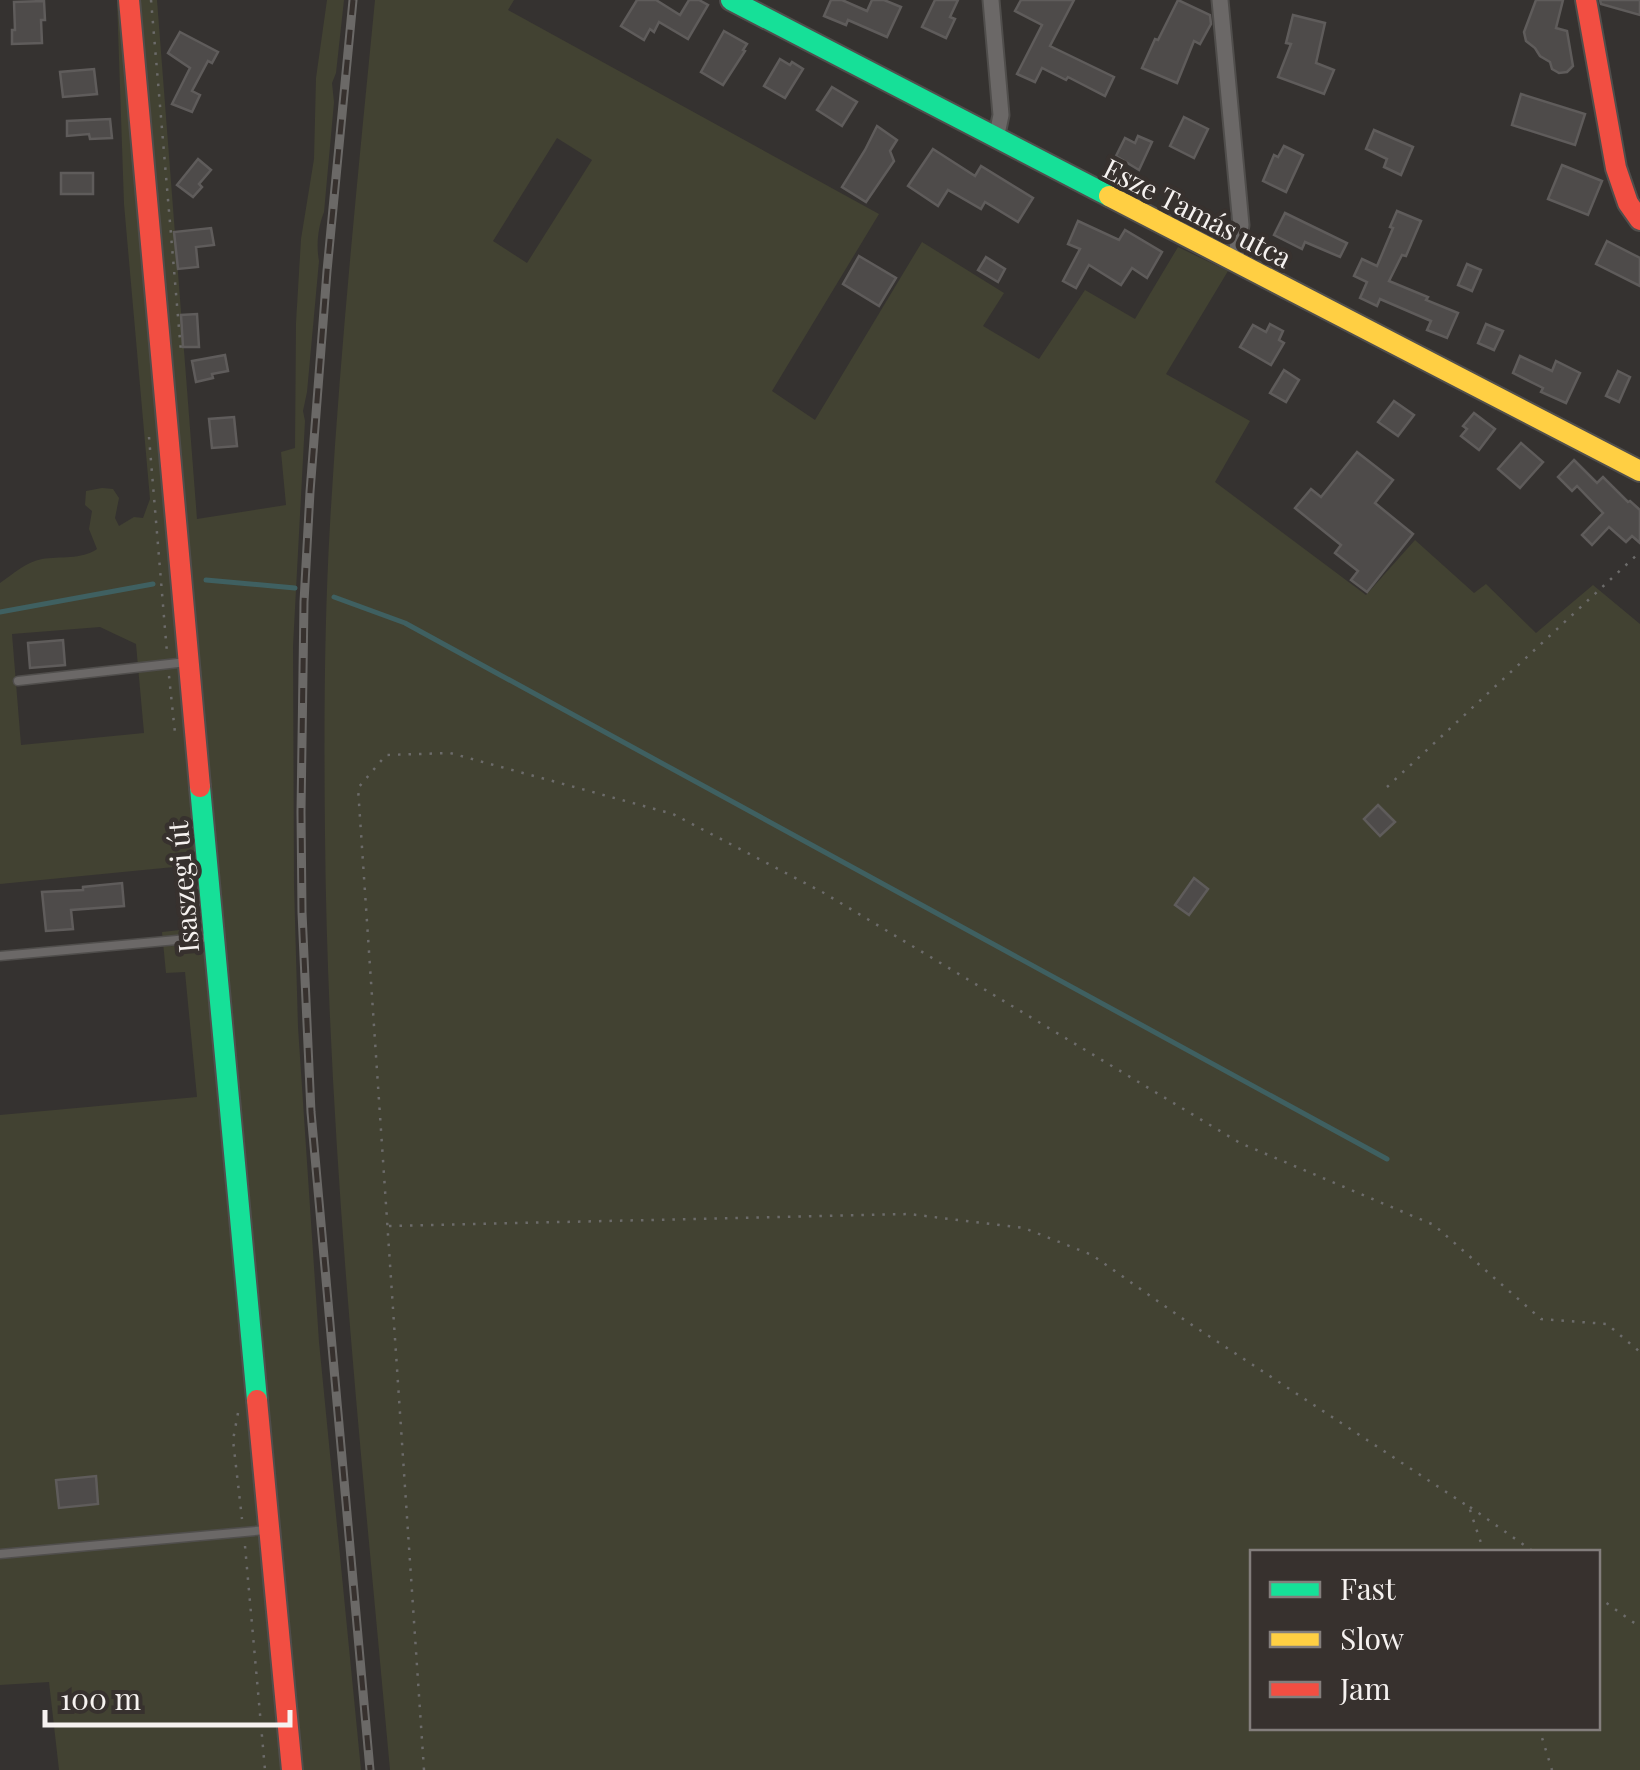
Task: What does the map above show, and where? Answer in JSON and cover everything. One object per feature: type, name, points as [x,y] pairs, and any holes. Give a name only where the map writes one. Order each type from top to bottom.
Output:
[{"type":"main road","name":"Isaszegi út","points":[[129,0],[292,1770]]},
{"type":"main road","name":"Esze Tamás utca","points":[[731,0],[757,7],[996,139],[1640,471]]},
{"type":"main road","points":[[1586,0],[1616,168],[1623,195],[1640,220]]},
{"type":"street","points":[[991,0],[1001,115],[996,139]]},
{"type":"street","points":[[1220,0],[1241,225],[1235,261]]},
{"type":"lane","points":[[18,680],[190,662]]},
{"type":"lane","points":[[0,956],[214,936]]},
{"type":"lane","points":[[0,1554],[270,1530]]},
{"type":"path","points":[[151,0],[180,350]]},
{"type":"path","points":[[168,428],[148,430],[177,746]]},
{"type":"path","points":[[1387,787],[1640,552]]},
{"type":"path","points":[[424,1770],[358,788],[386,755],[450,752],[672,814],[824,893],[1240,1142],[1434,1225],[1541,1319],[1607,1324],[1640,1352]]},
{"type":"path","points":[[387,1226],[909,1214],[1024,1228],[1092,1255],[1531,1550]]},
{"type":"path","points":[[239,1410],[233,1440],[264,1770]]},
{"type":"path","points":[[1469,1507],[1483,1550]]},
{"type":"path","points":[[1600,1598],[1640,1626]]},
{"type":"path","points":[[1540,1730],[1552,1770]]},
{"type":"green space","points":[[117,0],[157,0],[197,519],[286,505],[281,452],[295,448],[296,323],[301,239],[314,159],[316,78],[327,0],[344,0],[332,83],[334,102],[303,411],[293,646],[294,885],[298,1027],[319,1342],[361,1770],[59,1770],[49,1682],[0,1685],[0,1115],[197,1097],[185,972],[166,973],[162,932],[180,930],[174,867],[0,884],[0,583],[36,561],[77,556],[97,549],[89,529],[92,511],[85,505],[86,491],[113,489],[119,498],[115,518],[119,526],[134,517],[143,518],[150,499],[124,204]],"holes":[[[100,627],[136,644],[144,733],[21,745],[12,634]]]},
{"type":"green space","points":[[375,0],[514,0],[508,10],[879,214],[772,391],[815,420],[922,242],[1004,293],[983,326],[1039,359],[1085,290],[1135,319],[1178,247],[1228,271],[1166,374],[1250,421],[1215,482],[1366,595],[1415,540],[1474,593],[1486,584],[1536,633],[1593,585],[1640,624],[1640,1770],[390,1770],[340,1187],[328,953],[325,680],[330,524]],"holes":[[[557,138],[592,160],[527,263],[493,241]]]},
{"type":"building","points":[[637,0],[656,0],[680,15],[689,0],[708,5],[688,39],[659,22],[644,40],[621,26]]},
{"type":"building","points":[[831,0],[842,0],[867,11],[872,0],[901,7],[887,37],[848,20],[846,25],[824,16]]},
{"type":"building","points":[[935,0],[958,0],[946,38],[922,27]]},
{"type":"building","points":[[1021,0],[1074,0],[1050,46],[1114,77],[1105,96],[1042,68],[1035,82],[1017,74],[1042,25],[1015,11]]},
{"type":"building","points":[[1178,0],[1210,15],[1211,24],[1200,44],[1194,41],[1177,83],[1142,68]]},
{"type":"building","points":[[1536,0],[1563,0],[1556,28],[1567,31],[1573,66],[1567,72],[1552,69],[1550,62],[1526,41],[1524,32]]},
{"type":"building","points":[[1600,0],[1640,0],[1640,15],[1601,4]]},
{"type":"building","points":[[44,1],[42,43],[12,44],[14,2]]},
{"type":"building","points":[[1293,15],[1325,23],[1316,63],[1334,70],[1324,94],[1278,77],[1291,44],[1286,43]]},
{"type":"building","points":[[724,31],[747,44],[723,85],[701,72]]},
{"type":"building","points":[[180,32],[218,52],[212,63],[208,61],[192,91],[200,95],[192,112],[172,104],[190,68],[168,53]]},
{"type":"building","points":[[780,59],[803,69],[785,98],[764,86]]},
{"type":"building","points":[[94,69],[97,94],[63,97],[60,72]]},
{"type":"building","points":[[832,87],[857,102],[842,126],[817,110]]},
{"type":"building","points":[[1521,94],[1585,114],[1575,145],[1512,125]]},
{"type":"building","points":[[1184,117],[1208,129],[1194,158],[1170,146]]},
{"type":"building","points":[[110,119],[112,138],[67,136],[67,121]]},
{"type":"building","points":[[877,126],[897,140],[890,151],[894,161],[866,202],[842,187]]},
{"type":"building","points":[[1374,130],[1413,147],[1401,175],[1384,167],[1387,159],[1366,149]]},
{"type":"building","points":[[1138,136],[1152,142],[1139,170],[1116,156],[1125,138],[1135,143]]},
{"type":"building","points":[[1284,146],[1303,155],[1286,192],[1263,181],[1274,155],[1278,157]]},
{"type":"building","points":[[933,149],[975,176],[981,166],[1033,198],[1018,222],[985,202],[981,209],[948,190],[938,206],[908,186]]},
{"type":"building","points":[[198,159],[211,170],[193,197],[177,185]]},
{"type":"building","points":[[1562,165],[1602,181],[1588,215],[1548,199]]},
{"type":"building","points":[[61,173],[93,173],[93,194],[61,194]]},
{"type":"building","points":[[1397,211],[1421,221],[1406,256],[1402,255],[1389,281],[1458,313],[1447,338],[1427,330],[1431,321],[1380,299],[1377,306],[1360,298],[1367,282],[1354,276],[1362,259],[1377,266]]},
{"type":"building","points":[[1285,213],[1347,243],[1340,257],[1305,242],[1302,249],[1274,235]]},
{"type":"building","points":[[1078,221],[1119,240],[1125,230],[1162,252],[1147,278],[1132,268],[1121,285],[1089,265],[1076,288],[1063,281],[1080,249],[1068,244]]},
{"type":"building","points":[[211,228],[214,245],[196,247],[198,267],[178,269],[174,232]]},
{"type":"building","points":[[1607,241],[1640,258],[1640,286],[1596,264]]},
{"type":"building","points":[[859,256],[896,278],[879,306],[843,284]]},
{"type":"building","points":[[986,257],[1005,269],[998,282],[978,270]]},
{"type":"building","points":[[1467,264],[1481,270],[1472,291],[1458,285]]},
{"type":"building","points":[[197,314],[199,347],[183,347],[181,315]]},
{"type":"building","points":[[1270,324],[1283,331],[1279,340],[1284,343],[1271,365],[1240,347],[1253,325],[1266,332]]},
{"type":"building","points":[[1486,324],[1503,331],[1494,350],[1478,343]]},
{"type":"building","points":[[225,355],[228,371],[196,382],[192,361]]},
{"type":"building","points":[[1520,356],[1552,371],[1556,361],[1580,373],[1566,403],[1513,373]]},
{"type":"building","points":[[1284,370],[1299,380],[1286,402],[1270,393]]},
{"type":"building","points":[[1618,371],[1630,377],[1619,402],[1606,396]]},
{"type":"building","points":[[1394,401],[1414,415],[1398,436],[1378,422]]},
{"type":"building","points":[[1474,413],[1495,429],[1479,450],[1461,436],[1467,429],[1463,426]]},
{"type":"building","points":[[234,417],[237,446],[212,448],[209,419]]},
{"type":"building","points":[[1521,443],[1543,462],[1520,488],[1498,469]]},
{"type":"building","points":[[1357,452],[1393,480],[1375,503],[1413,534],[1367,592],[1351,580],[1358,571],[1335,553],[1341,545],[1295,508],[1311,489],[1321,497]]},
{"type":"building","points":[[1574,460],[1597,483],[1603,477],[1640,510],[1640,543],[1632,536],[1626,542],[1609,527],[1592,545],[1582,535],[1603,513],[1577,486],[1572,491],[1558,477]]},
{"type":"building","points":[[63,640],[65,665],[30,668],[28,643]]},
{"type":"building","points":[[1378,805],[1395,822],[1380,836],[1364,819]]},
{"type":"building","points":[[1194,878],[1208,889],[1189,915],[1175,905]]},
{"type":"building","points":[[122,883],[124,906],[71,910],[73,929],[46,931],[42,892]]},
{"type":"building","points":[[96,1476],[98,1504],[59,1508],[56,1480]]},
{"type":"waterway","points":[[206,580],[295,588]]},
{"type":"waterway","points":[[0,612],[153,584]]},
{"type":"waterway","points":[[334,597],[405,623],[1387,1159]]},
{"type":"railway","points":[[353,0],[310,492],[301,812],[311,1112],[370,1770]]},
{"type":"traffic: fast","points":[[731,0],[1109,196]]},
{"type":"traffic: fast","points":[[200,787],[257,1400]]},
{"type":"traffic: slow","points":[[1109,196],[1640,471]]},
{"type":"traffic: jam","points":[[129,0],[200,787]]},
{"type":"traffic: jam","points":[[1586,0],[1616,168],[1628,203],[1640,220]]},
{"type":"traffic: jam","points":[[257,1400],[292,1770]]}]
